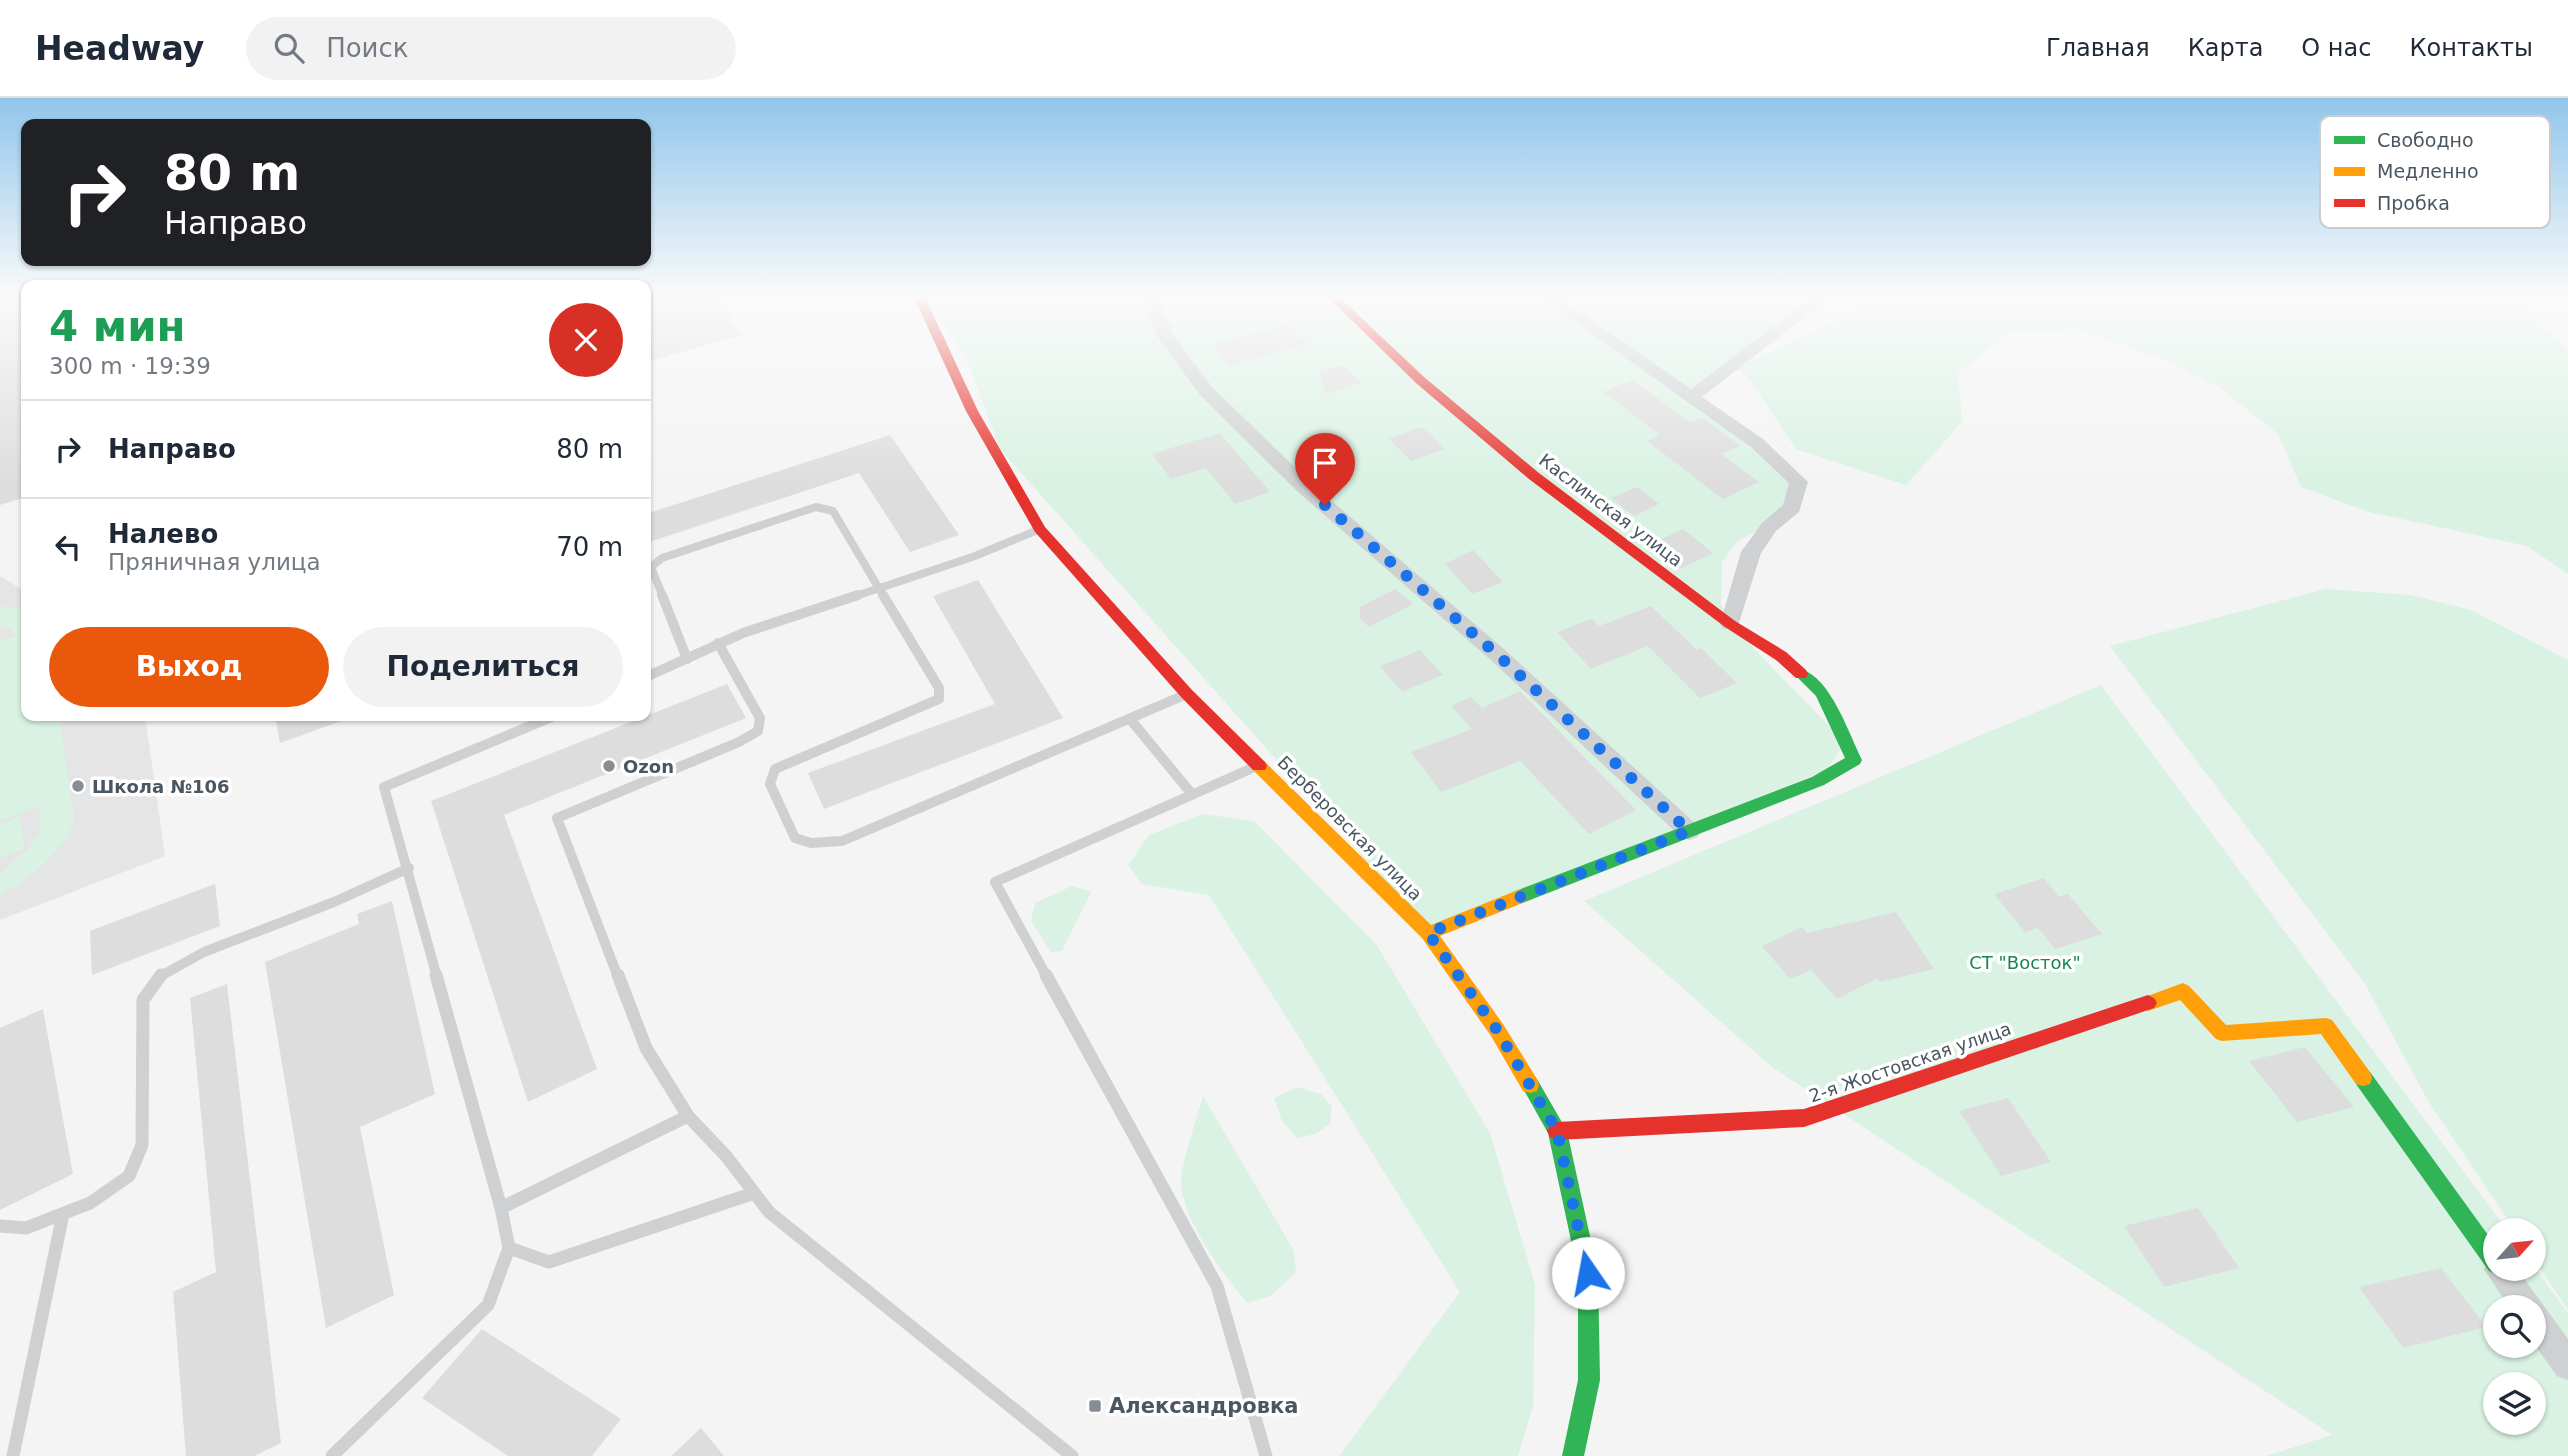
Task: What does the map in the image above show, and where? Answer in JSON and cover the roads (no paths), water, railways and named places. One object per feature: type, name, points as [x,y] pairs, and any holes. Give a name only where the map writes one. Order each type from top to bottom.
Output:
[{"type":"street","name":"Берберовская улица","points":[[948,358],[972,411],[1040,528],[1187,694],[1428,933],[1497,1030],[1557,1131],[1588,1273],[1589,1380],[1573,1456]]},
{"type":"street","points":[[1182,358],[1206,391],[1305,488],[1499,656],[1689,831],[1428,933]]},
{"type":"street","name":"Каслинская улица","points":[[1397,358],[1534,476],[1730,624],[1780,656],[1822,694],[1854,760],[1818,781],[1689,831]]},
{"type":"street","points":[[1636,358],[1757,443],[1799,482],[1792,508],[1769,527],[1751,552],[1730,624]]},
{"type":"street","points":[[1691,397],[1742,358]]},
{"type":"street","name":"2-я Жостовская улица","points":[[1557,1131],[1804,1118],[2183,991],[2222,1033],[2326,1026],[2483,1246]]},
{"type":"street","points":[[2546,1335],[2568,1365]]},
{"type":"lane","points":[[687,659],[651,567],[662,558],[817,507],[834,511],[939,688],[939,699],[775,769],[770,784],[795,838],[811,843],[842,841],[1187,694]]},
{"type":"lane","points":[[651,675],[718,643],[975,556],[1040,528]]},
{"type":"lane","points":[[718,643],[760,718],[758,731],[738,743],[557,818],[646,1048],[688,1116],[726,1156],[769,1212],[1072,1456]]},
{"type":"lane","points":[[1130,719],[1191,793]]},
{"type":"lane","points":[[332,1456],[488,1305],[509,1248],[409,868],[384,787],[542,721]]},
{"type":"lane","points":[[1260,765],[1191,793],[995,882],[1217,1286],[1266,1456]]},
{"type":"lane","points":[[0,1226],[26,1228],[63,1214],[90,1202],[129,1176],[142,1145],[143,1000],[159,976],[204,952],[334,902],[409,868]]},
{"type":"lane","points":[[500,1208],[688,1116]]},
{"type":"lane","points":[[509,1248],[549,1262],[754,1193]]},
{"type":"lane","points":[[13,1456],[63,1214]]},
{"type":"place","name":"Ozon","points":[[609,766]]},
{"type":"place","name":"Школа №106","points":[[78,786]]},
{"type":"place","name":"Александровка","points":[[1095,1406]]},
{"type":"park label","name":"СТ \"Восток\"","points":[[2025,962]]}]
